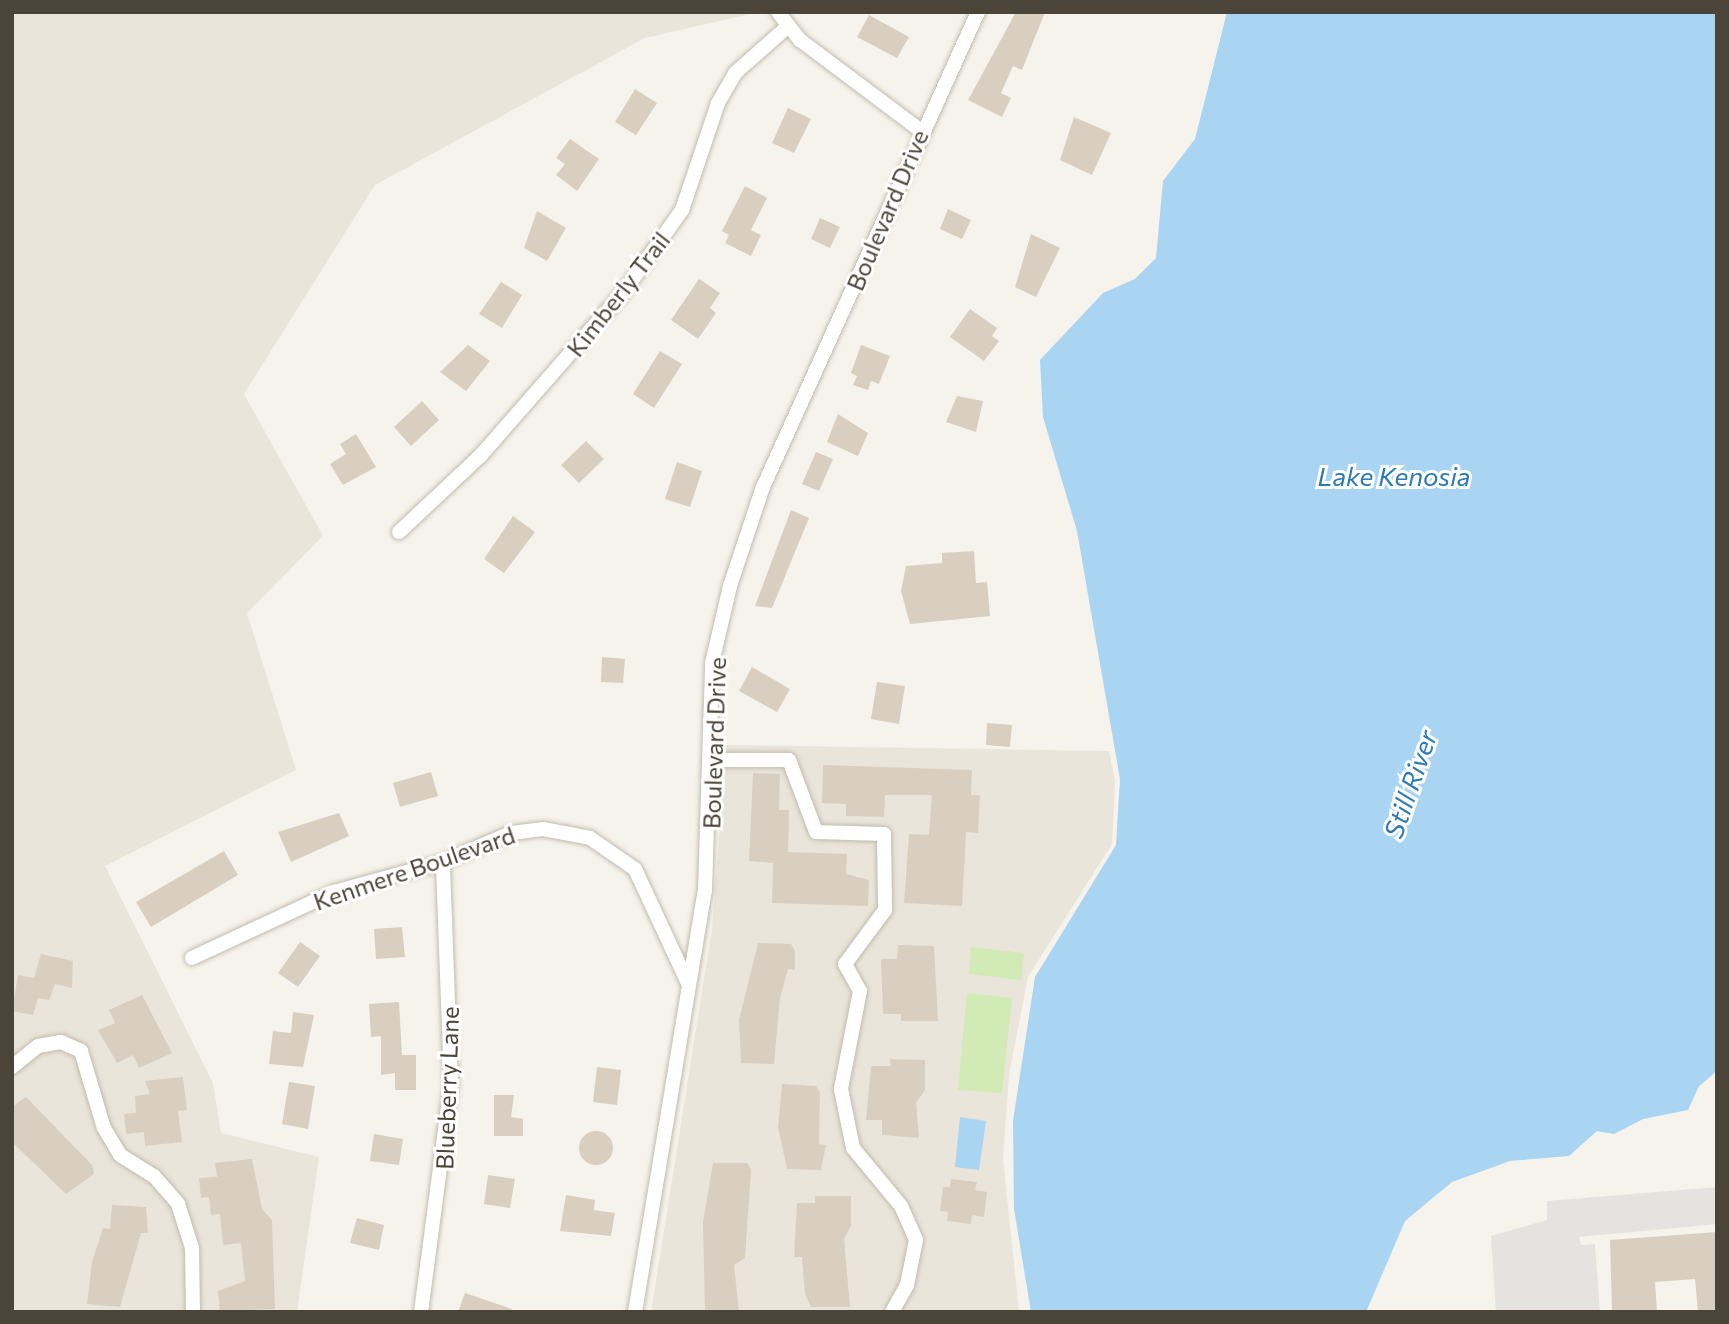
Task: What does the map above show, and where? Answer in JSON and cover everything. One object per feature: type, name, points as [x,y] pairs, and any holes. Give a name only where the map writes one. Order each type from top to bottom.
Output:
[{"type":"street","points":[[778,12],[787,27],[921,131]]},
{"type":"street","name":"Boulevard Drive","points":[[635,1312],[711,848],[712,663],[755,506],[921,131],[978,12]]},
{"type":"street","name":"Kimberly Trail","points":[[399,532],[490,446],[623,293],[682,210],[718,103],[735,73],[787,27]]},
{"type":"street","points":[[711,760],[789,760],[816,832],[884,834],[885,910],[845,964],[856,976],[860,1003],[841,1089],[853,1148],[901,1206],[916,1240],[907,1285],[892,1312]]},
{"type":"street","name":"Kenmere Boulevard","points":[[192,958],[325,895],[443,862],[528,829],[578,834],[608,847],[646,887],[688,984]]},
{"type":"street","name":"Blueberry Lane","points":[[421,1312],[451,1084],[443,862]]},
{"type":"street","points":[[12,1067],[38,1046],[61,1042],[81,1051],[104,1128],[120,1155],[154,1176],[178,1204],[192,1248],[193,1312]]},
{"type":"shaded area","points":[[12,12],[759,12],[645,38],[375,185],[244,394],[323,536],[247,613],[296,770],[105,866],[213,1083],[221,1133],[319,1157],[297,1312],[12,1312]]},
{"type":"shaded area","points":[[726,745],[1109,751],[1115,781],[1112,844],[1028,977],[1009,1075],[1003,1158],[1019,1312],[651,1312],[712,929]]},
{"type":"shaded area","points":[[1717,1187],[1717,1224],[1579,1237],[1581,1245],[1595,1244],[1600,1312],[1496,1312],[1491,1236],[1547,1220],[1547,1201]]},
{"type":"green space","points":[[971,947],[1024,953],[1021,980],[969,974]]},
{"type":"green space","points":[[967,993],[1012,998],[1002,1093],[958,1090]]},
{"type":"water","name":"Lake Kenosia","points":[[1227,12],[1717,12],[1717,1071],[1699,1086],[1688,1110],[1643,1119],[1614,1134],[1597,1131],[1569,1156],[1510,1161],[1452,1182],[1405,1221],[1366,1312],[1031,1312],[1014,1209],[1013,1121],[1035,977],[1116,845],[1120,779],[1077,531],[1043,417],[1040,360],[1103,293],[1135,279],[1156,258],[1163,181],[1195,139]]},
{"type":"water","points":[[960,1117],[986,1121],[979,1170],[955,1167]]},
{"type":"building","points":[[1016,12],[1045,12],[1022,70],[1013,66],[1001,93],[1011,98],[1002,117],[968,100]]},
{"type":"building","points":[[869,15],[909,37],[897,58],[857,37]]},
{"type":"building","points":[[635,89],[657,103],[636,135],[615,122]]},
{"type":"building","points":[[788,108],[811,119],[794,153],[772,143]]},
{"type":"building","points":[[1074,117],[1111,133],[1092,175],[1060,160]]},
{"type":"building","points":[[570,139],[599,159],[577,191],[556,175],[565,164],[556,158]]},
{"type":"building","points":[[745,186],[767,198],[751,230],[761,235],[751,256],[725,243],[729,235],[722,231]]},
{"type":"building","points":[[948,209],[971,220],[962,239],[940,229]]},
{"type":"building","points":[[537,211],[566,228],[547,261],[524,248]]},
{"type":"building","points":[[820,218],[840,227],[830,248],[811,239]]},
{"type":"building","points":[[1031,234],[1060,248],[1036,297],[1015,287]]},
{"type":"building","points":[[699,279],[720,293],[710,308],[716,313],[698,339],[671,320]]},
{"type":"building","points":[[501,282],[522,295],[502,328],[479,314]]},
{"type":"building","points":[[970,309],[997,328],[992,336],[999,341],[984,361],[950,337]]},
{"type":"building","points":[[468,345],[490,361],[466,391],[440,372]]},
{"type":"building","points":[[861,345],[890,356],[879,384],[871,381],[868,390],[853,385],[857,376],[851,373]]},
{"type":"building","points":[[660,351],[682,364],[654,408],[633,394]]},
{"type":"building","points":[[957,396],[983,401],[976,432],[946,422]]},
{"type":"building","points":[[422,401],[439,420],[411,446],[394,427]]},
{"type":"building","points":[[838,414],[868,433],[858,456],[827,442]]},
{"type":"building","points":[[356,434],[376,467],[343,485],[330,464],[346,454],[340,444]]},
{"type":"building","points":[[586,441],[604,459],[579,483],[561,465]]},
{"type":"building","points":[[816,452],[833,459],[819,491],[802,484]]},
{"type":"building","points":[[677,462],[702,471],[690,507],[665,499]]},
{"type":"building","points":[[791,510],[809,518],[772,608],[755,606]]},
{"type":"building","points":[[513,516],[535,532],[504,573],[484,559]]},
{"type":"building","points":[[974,551],[976,583],[987,582],[990,616],[910,624],[901,591],[906,566],[942,563],[942,553]]},
{"type":"building","points":[[602,657],[625,659],[623,683],[601,682]]},
{"type":"building","points":[[752,667],[790,689],[777,712],[739,691]]},
{"type":"building","points":[[877,682],[905,686],[899,724],[871,719]]},
{"type":"building","points":[[987,723],[1012,725],[1010,747],[986,745]]},
{"type":"building","points":[[823,765],[972,770],[971,795],[980,795],[978,833],[966,832],[962,906],[904,903],[909,834],[929,835],[932,795],[885,795],[884,817],[846,816],[846,804],[822,803]]},
{"type":"building","points":[[431,772],[438,796],[400,807],[393,783]]},
{"type":"building","points":[[753,773],[780,774],[779,810],[789,810],[788,852],[847,854],[846,874],[869,880],[868,906],[772,903],[773,863],[749,861]]},
{"type":"building","points":[[339,813],[349,836],[291,862],[278,832]]},
{"type":"building","points":[[224,851],[238,875],[151,927],[136,902]]},
{"type":"building","points":[[402,927],[405,957],[376,959],[374,929]]},
{"type":"building","points":[[300,942],[320,956],[298,987],[278,973]]},
{"type":"building","points":[[758,943],[791,944],[795,951],[795,970],[788,969],[780,998],[774,1064],[741,1063],[739,1020]]},
{"type":"building","points":[[898,945],[934,946],[938,1021],[901,1021],[901,1014],[883,1014],[881,959],[897,959]]},
{"type":"building","points":[[41,954],[73,961],[72,988],[55,984],[49,1000],[38,998],[33,1015],[12,1011],[18,975],[34,978]]},
{"type":"building","points":[[142,995],[172,1053],[139,1068],[133,1055],[117,1063],[98,1030],[115,1023],[109,1010]]},
{"type":"building","points":[[399,1002],[402,1055],[416,1055],[416,1090],[395,1090],[395,1073],[381,1075],[381,1036],[371,1037],[369,1004]]},
{"type":"building","points":[[293,1012],[314,1015],[303,1067],[269,1064],[273,1031],[291,1033]]},
{"type":"building","points":[[890,1059],[925,1060],[925,1090],[916,1103],[919,1138],[882,1135],[882,1120],[866,1120],[871,1066],[891,1066]]},
{"type":"building","points":[[597,1067],[621,1070],[617,1105],[593,1102]]},
{"type":"building","points":[[183,1077],[187,1110],[178,1111],[182,1142],[145,1146],[144,1132],[126,1134],[124,1114],[136,1113],[135,1096],[150,1094],[145,1081]]},
{"type":"building","points":[[289,1082],[315,1086],[308,1129],[282,1124]]},
{"type":"building","points":[[782,1084],[816,1086],[820,1093],[819,1144],[826,1145],[821,1170],[787,1169],[778,1127]]},
{"type":"building","points":[[494,1095],[514,1095],[511,1117],[523,1119],[523,1136],[494,1136]]},
{"type":"building","points":[[26,1097],[93,1166],[94,1174],[66,1194],[12,1142],[12,1107]]},
{"type":"building","points":[[596,1131],[608,1136],[613,1148],[608,1160],[596,1165],[584,1160],[579,1148],[584,1136]]},
{"type":"building","points":[[374,1134],[403,1139],[399,1165],[370,1161]]},
{"type":"building","points":[[252,1159],[262,1209],[272,1220],[275,1309],[220,1311],[218,1291],[245,1281],[241,1243],[223,1245],[220,1214],[211,1215],[209,1197],[201,1198],[199,1178],[217,1177],[215,1163]]},
{"type":"building","points":[[713,1163],[747,1163],[751,1170],[745,1258],[734,1265],[739,1312],[705,1312],[703,1222]]},
{"type":"building","points":[[488,1175],[515,1179],[510,1208],[484,1204]]},
{"type":"building","points":[[951,1179],[977,1182],[975,1190],[987,1192],[984,1217],[972,1215],[971,1224],[947,1221],[948,1212],[940,1211],[943,1187],[950,1187]]},
{"type":"building","points":[[566,1195],[595,1200],[594,1210],[615,1213],[611,1236],[560,1231]]},
{"type":"building","points":[[815,1196],[851,1196],[851,1226],[844,1239],[850,1307],[811,1307],[805,1294],[802,1257],[794,1257],[797,1203],[815,1203]]},
{"type":"building","points":[[112,1205],[146,1207],[148,1233],[141,1233],[120,1307],[87,1304],[92,1262],[103,1228],[110,1229]]},
{"type":"building","points":[[357,1218],[384,1225],[379,1250],[350,1243]]},
{"type":"building","points":[[1717,1232],[1717,1312],[1698,1312],[1695,1279],[1655,1282],[1657,1312],[1612,1312],[1610,1240]]},
{"type":"building","points":[[465,1293],[512,1309],[512,1312],[458,1312]]},
{"type":"water label","name":"Still River","points":[[1410,784]]}]
